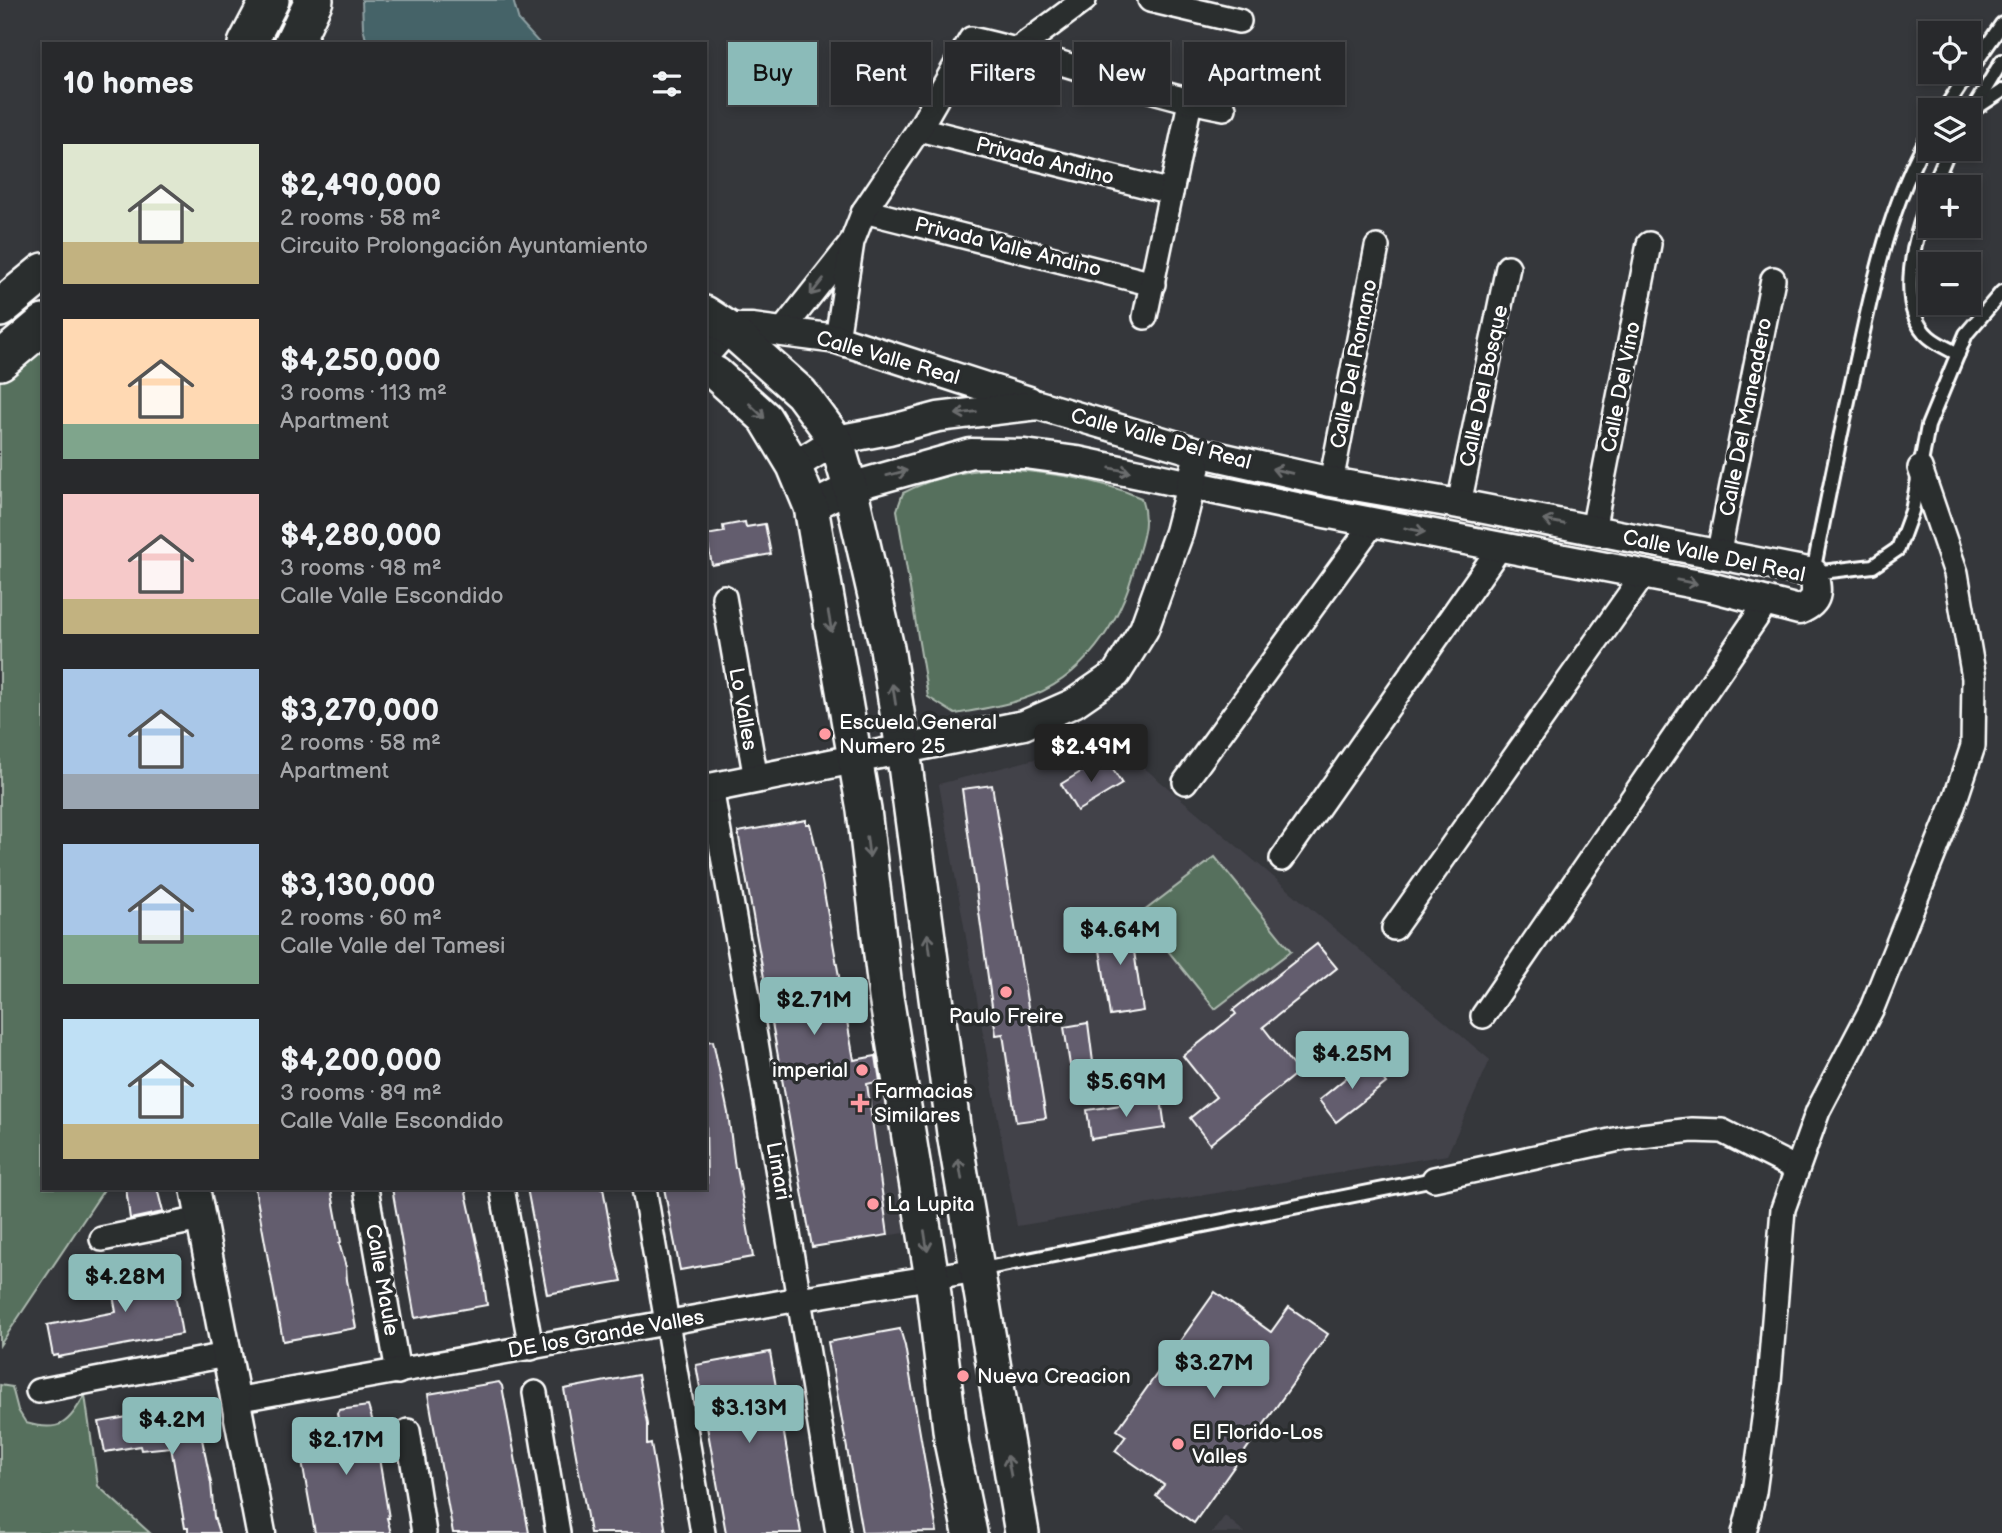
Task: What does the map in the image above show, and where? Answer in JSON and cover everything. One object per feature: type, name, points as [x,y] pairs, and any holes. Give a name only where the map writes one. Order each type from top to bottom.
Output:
[{"type":"main road","points":[[248,42],[270,0]]},
{"type":"main road","points":[[294,42],[314,0]]},
{"type":"main road","points":[[0,308],[42,273]]},
{"type":"main road","points":[[717,320],[801,393],[836,440],[850,487],[887,648],[954,1133],[1022,1533]]},
{"type":"main road","points":[[0,361],[42,326]]},
{"type":"main road","points":[[707,369],[716,373],[765,418],[794,466],[811,506],[830,625],[856,758],[886,997],[932,1278],[952,1446],[970,1533]]},
{"type":"street","points":[[1027,42],[1084,0]]},
{"type":"street","points":[[1150,0],[1239,21]]},
{"type":"street","points":[[969,42],[971,38],[988,42]]},
{"type":"street","points":[[1060,62],[1184,100]]},
{"type":"street","points":[[837,339],[852,242],[864,211],[919,129],[945,84]]},
{"type":"street","points":[[1144,317],[1189,105]]},
{"type":"street","points":[[1207,105],[1224,108]]},
{"type":"street","name":"Privada Andino","points":[[919,129],[1171,192]]},
{"type":"street","name":"Privada Valle Andino","points":[[864,211],[1153,284]]},
{"type":"street","points":[[782,331],[852,242]]},
{"type":"street","name":"Calle Del Vino","points":[[1593,530],[1649,244]]},
{"type":"street","name":"Calle Del Romano","points":[[1331,482],[1377,247]]},
{"type":"street","name":"Calle Del Bosque","points":[[1459,503],[1508,268]]},
{"type":"street","name":"Calle Del Maneadero","points":[[1718,556],[1773,279]]},
{"type":"street","points":[[707,348],[717,320]]},
{"type":"street","name":"Calle Valle Real","points":[[717,320],[837,339],[1038,405]]},
{"type":"street","name":"Calle Valle Del Real","points":[[794,466],[836,440],[938,417],[1038,405],[1198,452],[1331,482],[1459,503],[1813,573],[1817,591],[1815,600],[1799,610],[1710,587],[1038,456],[971,453],[850,487],[811,506]]},
{"type":"street","points":[[708,789],[1024,725],[1074,703],[1116,674],[1144,629],[1179,532],[1193,485],[1198,452]]},
{"type":"street","points":[[1744,1533],[1754,1492],[1769,1382],[1783,1209],[1818,1111],[1872,1008],[1953,806],[1973,746],[1974,678],[1956,573],[1920,468]]},
{"type":"street","points":[[1185,782],[1374,522]]},
{"type":"street","points":[[1282,859],[1502,546]]},
{"type":"street","points":[[1394,928],[1644,574]]},
{"type":"street","name":"Lo Valles","points":[[724,597],[756,779]]},
{"type":"street","points":[[1483,1016],[1767,602]]},
{"type":"street","name":"Limari","points":[[708,789],[756,1042],[838,1533]]},
{"type":"street","points":[[1434,1179],[1624,1138],[1692,1130],[1721,1131],[1797,1169]]},
{"type":"street","points":[[195,1190],[261,1533]]},
{"type":"street","name":"Calle Maule","points":[[366,1190],[398,1372]]},
{"type":"street","points":[[502,1190],[531,1348]]},
{"type":"street","points":[[644,1190],[703,1533]]},
{"type":"street","points":[[102,1239],[201,1219]]},
{"type":"street","name":"DE los Grande Valles","points":[[235,1400],[799,1299],[977,1270]]},
{"type":"street","points":[[38,1391],[226,1355]]},
{"type":"street","points":[[535,1393],[558,1533]]},
{"type":"street","points":[[408,1431],[424,1533]]},
{"type":"lane","points":[[1981,55],[2002,24]]},
{"type":"lane","points":[[1979,98],[2002,61]]},
{"type":"lane","points":[[1981,105],[2002,91]]},
{"type":"lane","points":[[1918,160],[1897,205],[1872,290],[1813,573],[1873,566],[1898,549],[1912,511],[1928,426],[1966,334],[2002,292]]},
{"type":"lane","points":[[1918,226],[1910,286],[1915,316],[1928,337],[1958,354]]},
{"type":"lane","points":[[977,1270],[1434,1179]]},
{"type":"shaded area","points":[[1097,728],[1490,1060],[1447,1155],[1017,1226],[939,784],[1047,756]]},
{"type":"shaded area","points":[[877,1056],[905,1233],[854,1240],[826,1064]]},
{"type":"shaded area","points":[[1225,1516],[1245,1533],[1212,1533]]},
{"type":"green space","points":[[42,334],[42,1190],[104,1190],[0,1345],[0,368]]},
{"type":"green space","points":[[993,468],[1087,480],[1141,498],[1145,516],[1144,532],[1129,587],[1120,608],[1096,647],[1081,664],[1064,678],[1023,699],[955,714],[928,697],[897,510],[903,493],[925,483],[946,476]]},
{"type":"green space","points":[[1215,857],[1291,951],[1215,1009],[1139,915]]},
{"type":"green space","points":[[0,1385],[12,1387],[18,1410],[26,1423],[38,1426],[56,1426],[62,1423],[74,1413],[85,1395],[98,1486],[150,1533],[0,1533]]},
{"type":"water","points":[[362,0],[513,0],[519,21],[538,42],[367,42]]},
{"type":"building","points":[[745,522],[746,527],[765,524],[771,554],[712,565],[707,535],[724,532],[723,526]]},
{"type":"building","points":[[1105,757],[1122,784],[1077,811],[1061,784]]},
{"type":"building","points":[[992,785],[1046,1118],[1016,1122],[1003,1034],[996,1035],[962,789]]},
{"type":"building","points":[[806,820],[806,824],[810,824],[816,848],[854,1060],[876,1056],[880,1081],[867,1084],[888,1235],[812,1247],[738,832]]},
{"type":"building","points":[[1129,918],[1143,1011],[1110,1016],[1096,923]]},
{"type":"building","points":[[1317,944],[1337,968],[1263,1027],[1298,1072],[1210,1144],[1190,1118],[1216,1097],[1183,1056],[1236,1014],[1233,1010]]},
{"type":"building","points":[[1088,1023],[1093,1062],[1070,1065],[1064,1027]]},
{"type":"building","points":[[713,1041],[753,1257],[680,1270],[664,1190],[707,1190],[707,1042]]},
{"type":"building","points":[[1368,1060],[1386,1083],[1336,1122],[1319,1100]]},
{"type":"building","points":[[1161,1099],[1165,1128],[1091,1139],[1087,1110]]},
{"type":"building","points":[[126,1190],[158,1190],[163,1212],[130,1219]]},
{"type":"building","points":[[255,1190],[331,1190],[356,1328],[283,1341]]},
{"type":"building","points":[[392,1190],[465,1190],[481,1261],[487,1305],[415,1318]]},
{"type":"building","points":[[527,1190],[603,1190],[622,1281],[547,1294]]},
{"type":"building","points":[[169,1261],[182,1334],[53,1356],[47,1325],[116,1312],[109,1272]]},
{"type":"building","points":[[1215,1292],[1271,1332],[1289,1307],[1328,1334],[1194,1523],[1156,1496],[1164,1485],[1115,1451],[1126,1436],[1117,1430]]},
{"type":"building","points":[[900,1329],[937,1532],[862,1533],[828,1342]]},
{"type":"building","points":[[770,1352],[801,1533],[726,1533],[696,1365]]},
{"type":"building","points":[[638,1375],[647,1424],[647,1445],[651,1444],[666,1533],[590,1533],[564,1389]]},
{"type":"building","points":[[499,1382],[502,1386],[529,1533],[453,1533],[428,1394]]},
{"type":"building","points":[[195,1405],[219,1533],[188,1533],[188,1528],[185,1528],[171,1447],[141,1450],[140,1446],[105,1452],[99,1422]]},
{"type":"building","points":[[368,1406],[391,1533],[315,1533],[298,1440],[300,1436],[340,1429],[337,1413],[339,1410]]},
{"type":"place","name":"Escuela General Numero 25","points":[[825,734]]},
{"type":"place","name":"Paulo Freire","points":[[1006,992]]},
{"type":"place","name":"imperial","points":[[862,1070]]},
{"type":"place","name":"Farmacias Similares","points":[[860,1103]]},
{"type":"place","name":"La Lupita","points":[[873,1204]]},
{"type":"place","name":"Nueva Creacion","points":[[963,1376]]},
{"type":"place","name":"El Florido-Los Valles","points":[[1178,1444]]}]
